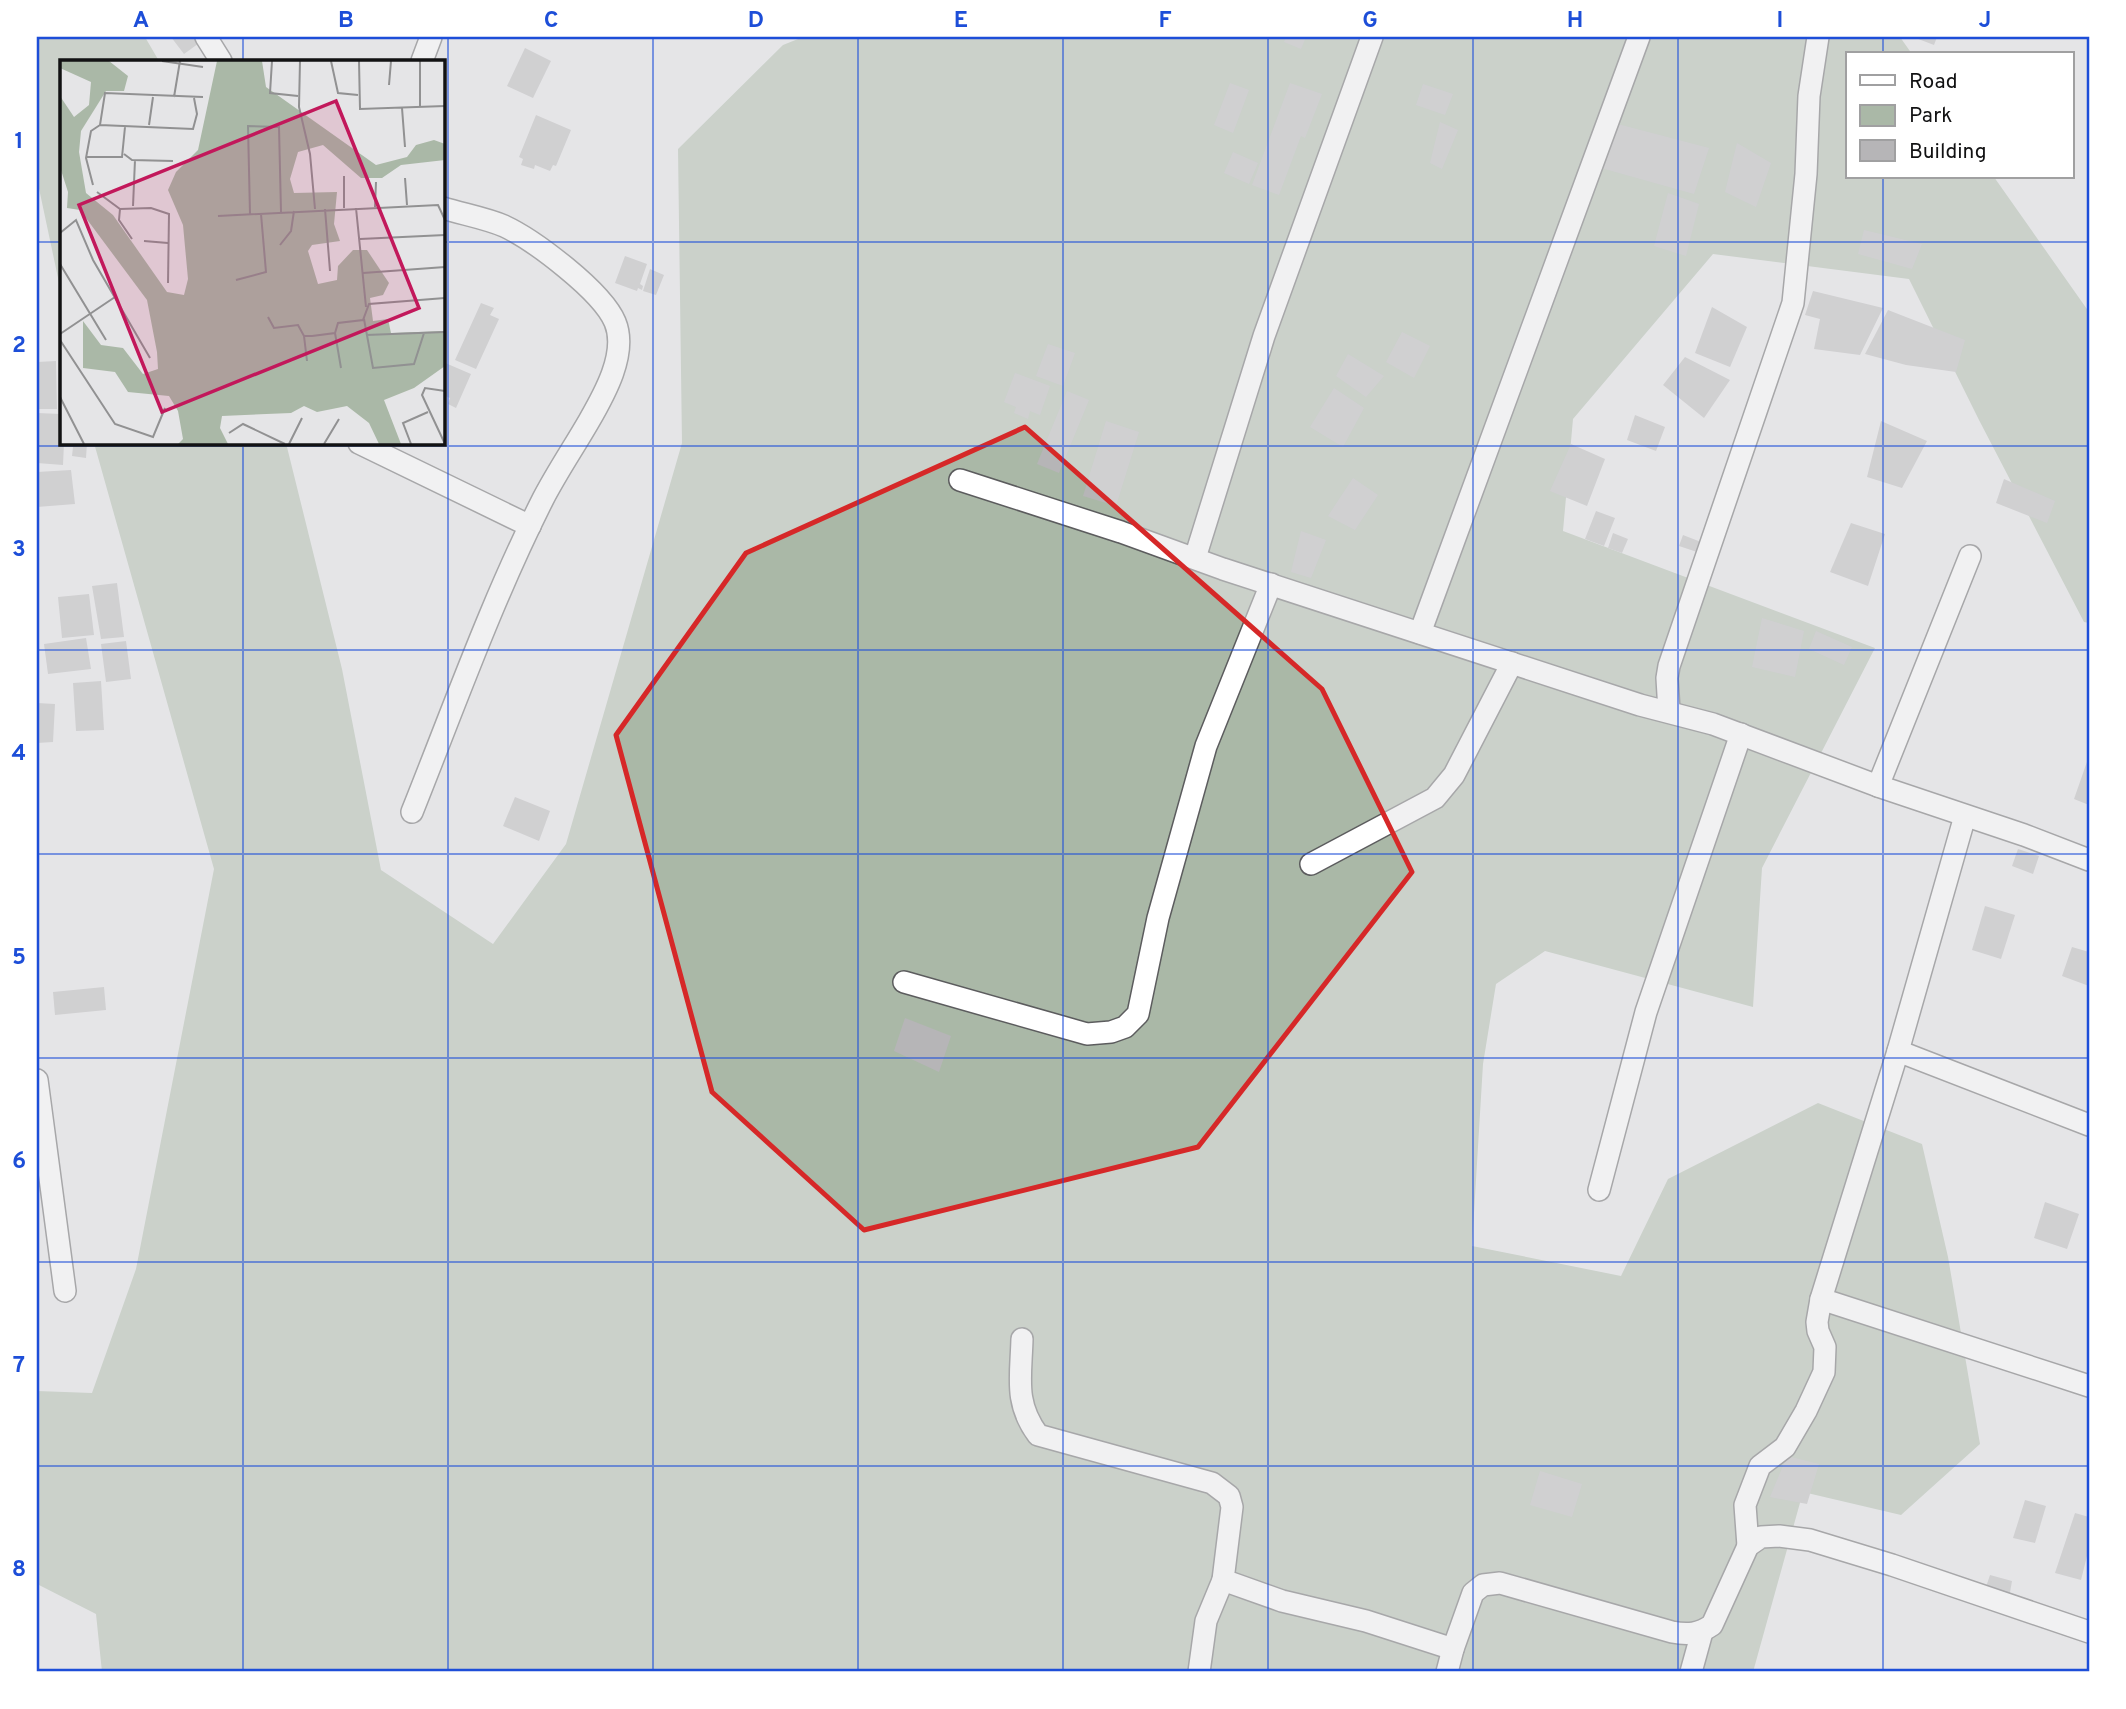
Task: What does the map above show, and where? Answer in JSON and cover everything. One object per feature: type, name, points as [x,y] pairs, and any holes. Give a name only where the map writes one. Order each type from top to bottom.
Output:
[{"type":"street","points":[[206,37],[219,60]]},
{"type":"street","points":[[422,60],[431,37]]},
{"type":"street","points":[[1195,558],[1264,336],[1372,37]]},
{"type":"street","points":[[1420,633],[1639,37]]},
{"type":"street","points":[[1669,711],[1669,666],[1793,303],[1806,174],[1809,96],[1818,37]]},
{"type":"street","points":[[412,812],[506,579],[545,495],[601,399],[616,362],[618,344],[616,323],[603,301],[561,263],[504,226],[444,208]]},
{"type":"street","points":[[361,444],[530,526]]},
{"type":"street","points":[[960,480],[1640,705],[1669,711],[1772,744],[1878,786],[2089,860]]},
{"type":"street","points":[[1878,786],[1970,556]]},
{"type":"street","points":[[904,982],[1087,1034],[1111,1032],[1125,1027],[1138,1014],[1158,918],[1206,746],[1270,584]]},
{"type":"street","points":[[1311,864],[1435,798],[1454,775],[1512,663]]},
{"type":"street","points":[[1599,1190],[1646,1012],[1741,734]]},
{"type":"street","points":[[1447,1672],[1472,1593],[1483,1585],[1500,1583],[1686,1635],[1702,1632],[1712,1625],[1748,1546],[1745,1505],[1760,1466],[1785,1447],[1807,1411],[1824,1372],[1825,1347],[1817,1322],[1821,1299],[1898,1051],[1965,816]]},
{"type":"street","points":[[1898,1051],[2089,1125]]},
{"type":"street","points":[[37,1080],[65,1291]]},
{"type":"street","points":[[1821,1299],[2089,1386]]},
{"type":"street","points":[[1022,1339],[1021,1401],[1027,1420],[1038,1435],[1212,1483],[1229,1496],[1233,1507],[1223,1580],[1206,1621],[1199,1672]]},
{"type":"street","points":[[1748,1546],[1762,1537],[1810,1540],[2089,1632]]},
{"type":"street","points":[[1223,1580],[1282,1601],[1366,1621],[1453,1649]]},
{"type":"street","points":[[1691,1672],[1702,1632]]},
{"type":"highlighted area","points":[[1025,427],[1322,689],[1412,872],[1198,1147],[864,1230],[712,1092],[616,735],[746,553]]},
{"type":"green space","points":[[37,37],[145,37],[158,60],[60,60],[60,287],[37,179]]},
{"type":"green space","points":[[803,37],[1900,37],[1911,52],[1846,52],[1846,178],[1995,178],[2089,312],[2089,623],[2084,622],[1909,279],[1713,254],[1573,419],[1563,531],[1875,648],[1762,868],[1753,1007],[1545,951],[1496,984],[1483,1064],[1472,1246],[1621,1276],[1668,1179],[1818,1103],[1922,1144],[1948,1257],[1980,1444],[1901,1515],[1803,1492],[1753,1672],[102,1672],[96,1614],[37,1584],[37,1391],[92,1393],[136,1269],[214,869],[94,444],[286,444],[342,669],[381,870],[493,944],[566,844],[682,443],[678,149],[783,45]]},
{"type":"building","points":[[171,37],[200,37],[202,41],[184,54]]},
{"type":"building","points":[[1286,37],[1306,37],[1301,49],[1284,42]]},
{"type":"building","points":[[1913,37],[1937,37],[1934,45]]},
{"type":"building","points":[[525,48],[551,61],[533,98],[507,86]]},
{"type":"building","points":[[1230,83],[1249,90],[1233,133],[1214,125]]},
{"type":"building","points":[[1290,83],[1322,94],[1305,138],[1301,136],[1279,195],[1252,185]]},
{"type":"building","points":[[1423,84],[1453,94],[1445,115],[1416,105]]},
{"type":"building","points":[[536,115],[571,130],[556,166],[553,165],[550,171],[535,165],[534,169],[521,165],[523,159],[519,157]]},
{"type":"building","points":[[1440,122],[1458,130],[1442,169],[1430,163]]},
{"type":"building","points":[[1610,122],[1709,148],[1694,194],[1594,166]]},
{"type":"building","points":[[1737,143],[1771,163],[1756,207],[1725,192]]},
{"type":"building","points":[[1233,152],[1258,163],[1249,184],[1224,173]]},
{"type":"building","points":[[1668,193],[1699,204],[1686,256],[1654,246]]},
{"type":"building","points":[[1864,230],[1922,244],[1912,269],[1858,254]]},
{"type":"building","points":[[625,256],[647,264],[640,284],[643,286],[642,290],[638,288],[637,291],[615,283]]},
{"type":"building","points":[[650,269],[664,275],[656,295],[643,291]]},
{"type":"building","points":[[1813,291],[1883,308],[1860,355],[1814,349],[1820,319],[1805,315]]},
{"type":"building","points":[[481,303],[494,308],[490,315],[499,319],[476,369],[455,360]]},
{"type":"building","points":[[1712,307],[1747,327],[1730,367],[1695,353]]},
{"type":"building","points":[[1888,310],[1965,340],[1956,372],[1906,365],[1865,354]]},
{"type":"building","points":[[1402,332],[1430,346],[1414,378],[1386,362]]},
{"type":"building","points":[[1048,344],[1075,353],[1063,386],[1036,376]]},
{"type":"building","points":[[1348,354],[1384,376],[1366,397],[1336,376]]},
{"type":"building","points":[[1685,357],[1730,380],[1704,418],[1663,385]]},
{"type":"building","points":[[56,361],[57,409],[37,409],[37,362]]},
{"type":"building","points":[[444,362],[471,374],[456,408],[448,404],[450,398],[444,395]]},
{"type":"building","points":[[1015,373],[1050,386],[1040,415],[1030,411],[1028,419],[1014,413],[1016,407],[1004,402]]},
{"type":"building","points":[[1334,388],[1364,408],[1343,447],[1310,427]]},
{"type":"building","points":[[1067,391],[1089,400],[1059,473],[1037,464]]},
{"type":"building","points":[[37,413],[60,414],[60,444],[64,444],[63,465],[37,463]]},
{"type":"building","points":[[1635,415],[1665,427],[1656,451],[1627,440]]},
{"type":"building","points":[[1106,421],[1139,432],[1116,506],[1083,496]]},
{"type":"building","points":[[1881,421],[1927,441],[1902,488],[1867,477]]},
{"type":"building","points":[[87,444],[86,458],[72,456],[73,447],[67,446]]},
{"type":"building","points":[[1571,444],[1605,459],[1587,506],[1550,491]]},
{"type":"building","points":[[71,470],[75,504],[37,507],[37,472]]},
{"type":"building","points":[[1353,478],[1378,495],[1355,530],[1328,516]]},
{"type":"building","points":[[2004,479],[2055,501],[2047,523],[1996,503]]},
{"type":"building","points":[[1596,511],[1615,518],[1604,546],[1585,539]]},
{"type":"building","points":[[1851,523],[1885,534],[1868,586],[1830,572]]},
{"type":"building","points":[[1301,531],[1326,540],[1311,578],[1291,572]]},
{"type":"building","points":[[1613,533],[1628,539],[1622,553],[1608,548]]},
{"type":"building","points":[[1683,535],[1701,542],[1697,552],[1679,546]]},
{"type":"building","points":[[117,583],[124,637],[101,639],[92,586]]},
{"type":"building","points":[[89,594],[94,635],[62,638],[58,597]]},
{"type":"building","points":[[1762,618],[1804,631],[1795,677],[1752,667]]},
{"type":"building","points":[[1816,631],[1852,647],[1844,665],[1809,649]]},
{"type":"building","points":[[86,638],[91,669],[48,674],[44,644]]},
{"type":"building","points":[[126,641],[131,679],[106,682],[101,644]]},
{"type":"building","points":[[101,681],[104,730],[76,731],[73,683]]},
{"type":"building","points":[[37,703],[55,704],[53,742],[37,743]]},
{"type":"building","points":[[2089,756],[2089,805],[2074,799]]},
{"type":"building","points":[[515,797],[550,811],[539,841],[503,826]]},
{"type":"building","points":[[2018,849],[2039,856],[2033,874],[2012,866]]},
{"type":"building","points":[[1985,906],[2015,915],[2001,959],[1972,950]]},
{"type":"building","points":[[2072,947],[2089,952],[2089,986],[2062,976]]},
{"type":"building","points":[[104,987],[106,1010],[55,1015],[53,992]]},
{"type":"building","points":[[905,1018],[951,1036],[939,1072],[894,1051]]},
{"type":"building","points":[[2045,1202],[2079,1214],[2067,1249],[2034,1238]]},
{"type":"building","points":[[1787,1456],[1819,1464],[1807,1504],[1770,1497]]},
{"type":"building","points":[[1540,1471],[1582,1484],[1572,1517],[1530,1505]]},
{"type":"building","points":[[2025,1500],[2046,1506],[2035,1543],[2013,1538]]},
{"type":"building","points":[[2075,1513],[2089,1517],[2089,1548],[2081,1580],[2055,1573]]},
{"type":"building","points":[[1990,1575],[2012,1581],[2009,1598],[1984,1593]]}]
